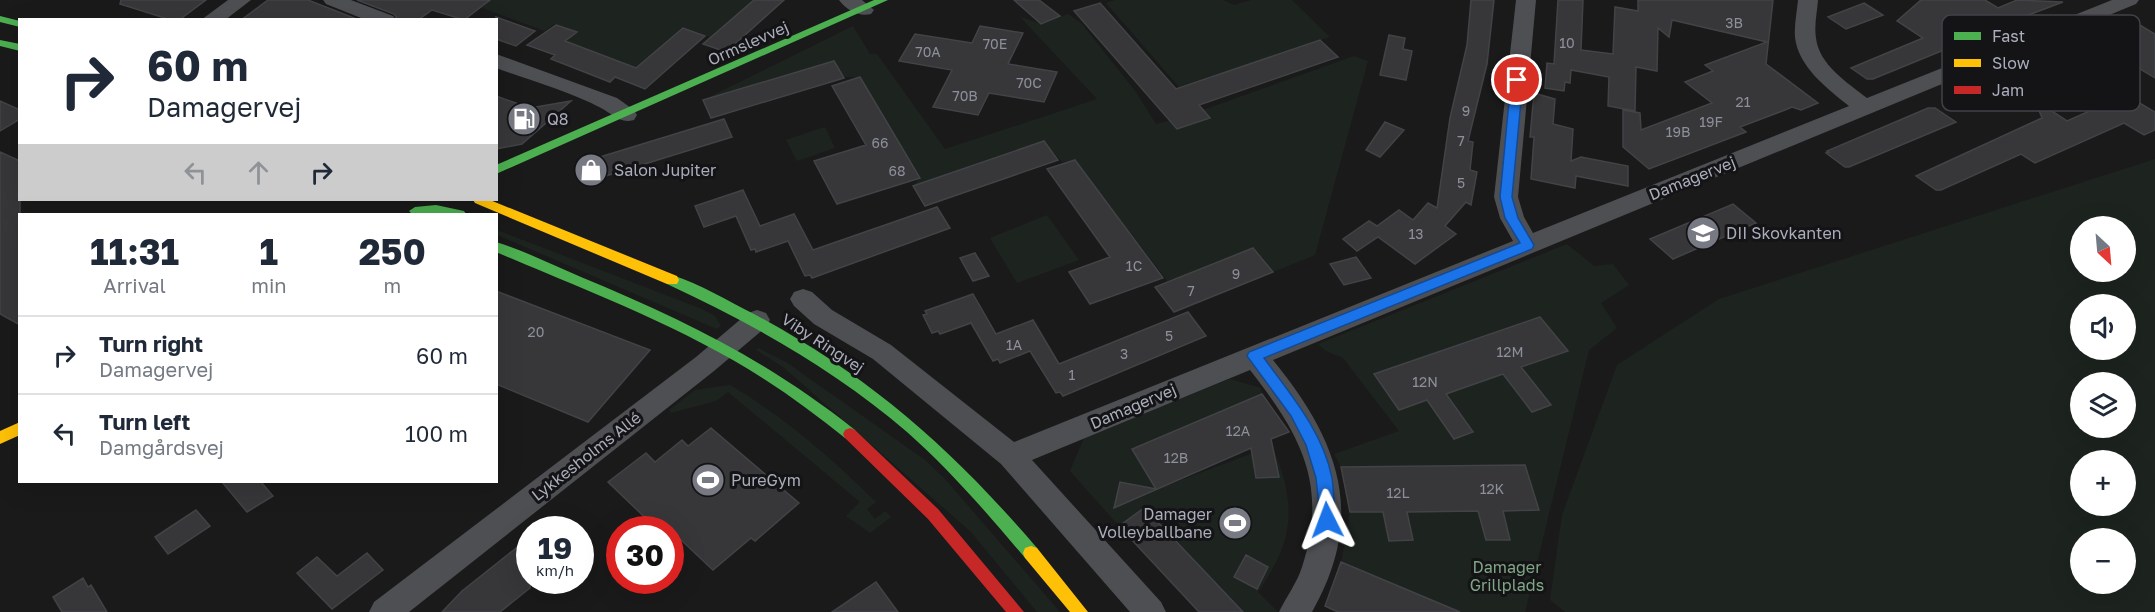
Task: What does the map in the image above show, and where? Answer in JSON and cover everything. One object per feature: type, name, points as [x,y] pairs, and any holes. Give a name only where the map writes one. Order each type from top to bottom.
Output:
[{"type":"main road","name":"Ormslevvej","points":[[498,169],[626,115],[856,5],[883,0]]},
{"type":"main road","points":[[0,19],[18,24]]},
{"type":"main road","points":[[0,43],[18,48]]},
{"type":"main road","name":"Ormslevvej","points":[[545,164],[626,115]]},
{"type":"main road","points":[[416,213],[436,201]]},
{"type":"main road","name":"Viby Ringvej","points":[[498,201],[757,320],[843,374],[885,405],[957,470],[1080,612]]},
{"type":"main road","points":[[398,203],[416,213],[436,209],[454,213]]},
{"type":"main road","points":[[521,233],[655,272]]},
{"type":"main road","points":[[498,248],[654,314],[724,348],[771,375],[811,402],[884,462],[949,530],[1016,612]]},
{"type":"main road","points":[[0,438],[18,429]]},
{"type":"street","points":[[214,18],[241,0]]},
{"type":"street","points":[[333,0],[381,18]]},
{"type":"street","points":[[1526,0],[1506,179],[1506,197],[1512,218],[1528,245]]},
{"type":"street","points":[[1808,0],[1806,44],[1811,56],[1842,89],[1865,108]]},
{"type":"street","name":"Damagervej","points":[[2093,15],[2130,0]]},
{"type":"street","points":[[498,61],[609,103],[626,115]]},
{"type":"street","name":"Damagervej","points":[[1011,456],[1942,77]]},
{"type":"street","points":[[803,299],[823,317],[882,352],[1011,456],[1150,612]]},
{"type":"street","name":"Lykkesholms Allé","points":[[385,612],[757,320]]},
{"type":"street","points":[[1254,356],[1307,431],[1324,478],[1327,520],[1324,542],[1310,586],[1295,612]]},
{"type":"green space","points":[[488,0],[754,0],[710,37],[683,28],[636,68],[565,41],[576,32],[554,24],[545,31],[482,8]]},
{"type":"green space","points":[[1115,0],[1223,0],[1234,5],[1251,0],[1292,0],[1330,37],[1179,87],[1106,3]]},
{"type":"green space","points":[[1068,14],[1082,24],[1136,92],[1156,124],[1169,121],[1177,129],[1210,118],[1203,110],[1354,56],[1368,61],[1315,255],[1273,272],[1252,248],[1168,282],[1075,160],[1062,162],[1044,141],[913,186],[920,177],[860,77],[844,77],[834,61],[703,100],[853,26],[870,54],[877,54],[945,149],[1097,99],[1020,17],[1041,24]]},
{"type":"green space","points":[[825,127],[835,148],[797,161],[786,140]]},
{"type":"green space","points":[[2155,159],[2155,612],[1565,612],[1550,600],[1562,515],[1617,365],[1719,299]]},
{"type":"green space","points":[[1047,215],[1079,260],[1017,283],[990,238]]},
{"type":"green space","points":[[498,230],[702,309],[715,316],[721,326],[717,329],[498,235]]},
{"type":"green space","name":"Damager Grillplads","points":[[1567,244],[1594,266],[1613,264],[1629,285],[1601,303],[1617,328],[1589,350],[1525,612],[1461,612],[1341,563],[1350,512],[1539,510],[1525,465],[1341,467],[1334,454],[1399,431],[1343,358],[1326,351],[1318,344]],"holes":[[[1540,317],[1568,351],[1399,410],[1374,374]]]},
{"type":"green space","points":[[758,348],[786,362],[925,460],[945,479],[1060,612],[1037,612],[971,532],[783,367],[756,350]]},
{"type":"green space","points":[[1230,379],[1261,388],[1262,395],[1132,450],[1157,489],[1272,446],[1286,486],[1288,521],[1279,555],[1258,592],[1278,612],[1243,612],[1144,508],[1119,526],[1070,471],[1084,438]]},
{"type":"green space","points":[[730,385],[788,424],[842,470],[876,502],[867,509],[875,519],[885,511],[891,517],[870,533],[846,516],[860,502],[728,392],[716,401],[671,413],[669,410],[695,390]]},
{"type":"building","points":[[121,0],[206,0],[182,18],[165,18],[120,4]]},
{"type":"building","points":[[268,0],[308,0],[354,18],[244,18]]},
{"type":"building","points":[[357,0],[490,0],[467,18],[458,18],[432,10],[421,18],[397,18],[394,14]]},
{"type":"building","points":[[754,0],[784,0],[726,52],[703,44]]},
{"type":"building","points":[[1014,0],[1039,0],[1060,16],[1041,24]]},
{"type":"building","points":[[1471,0],[1494,0],[1487,64],[1468,141],[1473,142],[1470,170],[1477,172],[1471,205],[1466,202],[1445,226],[1456,234],[1415,264],[1378,237],[1357,251],[1343,239],[1369,221],[1377,226],[1399,210],[1413,220],[1428,203],[1437,208],[1450,118],[1467,45]]},
{"type":"building","points":[[1558,0],[1583,0],[1581,50],[1613,54],[1615,7],[1638,11],[1638,0],[1773,0],[1766,64],[1818,103],[1801,110],[1792,107],[1740,127],[1746,132],[1649,169],[1623,147],[1623,110],[1640,113],[1641,130],[1712,103],[1685,82],[1713,71],[1705,65],[1767,42],[1672,20],[1669,37],[1658,28],[1657,71],[1636,67],[1635,111],[1608,106],[1609,77],[1571,70],[1570,83],[1565,82],[1564,91],[1545,88],[1547,63],[1554,64]]},
{"type":"building","points":[[1921,0],[1985,0],[1998,8],[2017,0],[2063,2],[2028,15],[1942,15],[1942,51],[1873,79],[1867,79],[1851,68],[1923,38],[1897,21]]},
{"type":"building","points":[[1100,3],[1176,89],[1320,40],[1338,57],[1199,105],[1210,118],[1177,129],[1074,11]]},
{"type":"building","points":[[1864,3],[1883,15],[1846,29],[1828,17]]},
{"type":"building","points":[[496,17],[535,31],[516,46],[498,40],[498,18]]},
{"type":"building","points":[[556,25],[577,32],[565,41],[636,68],[683,28],[705,36],[645,89],[615,77],[610,82],[551,59],[555,55],[527,45]]},
{"type":"building","points":[[2140,25],[2155,34],[2155,78],[2140,69]]},
{"type":"building","points":[[980,26],[1023,33],[1008,64],[1057,72],[1044,102],[989,93],[978,115],[933,107],[952,70],[899,61],[915,34],[972,43]]},
{"type":"building","points":[[1389,35],[1405,38],[1403,49],[1412,51],[1406,80],[1380,75]]},
{"type":"building","points":[[834,61],[844,78],[711,118],[703,100]]},
{"type":"building","points":[[860,77],[920,178],[837,204],[814,161],[866,145],[832,86]]},
{"type":"building","points":[[1534,93],[1555,99],[1553,124],[1573,129],[1571,161],[1581,157],[1628,166],[1628,186],[1576,176],[1575,188],[1531,179],[1534,137],[1530,137]]},
{"type":"building","points":[[498,97],[530,108],[571,101],[522,144],[498,149]]},
{"type":"building","points":[[0,101],[18,109],[18,120],[0,131]]},
{"type":"building","points":[[2140,103],[2155,112],[2155,130],[2144,135],[2124,123],[2035,163],[2021,154],[1941,190],[1936,190],[1916,176],[2042,118],[2039,111],[2052,111],[2067,121],[2090,111],[2140,111]]},
{"type":"building","points":[[1928,108],[1935,108],[1956,122],[1849,167],[1845,167],[1826,153],[1829,152],[1827,151]]},
{"type":"building","points":[[724,119],[732,137],[596,179],[590,160]]},
{"type":"building","points":[[1385,122],[1404,130],[1380,157],[1366,150]]},
{"type":"building","points":[[1044,141],[1058,160],[925,206],[913,186]]},
{"type":"building","points":[[0,152],[18,160],[20,213],[18,213],[18,324],[0,314]]},
{"type":"building","points":[[1075,160],[1163,278],[1090,304],[1069,272],[1110,257],[1047,169]]},
{"type":"building","points":[[743,190],[760,226],[794,214],[813,250],[937,207],[950,228],[812,278],[810,275],[805,276],[788,241],[756,252],[755,249],[751,250],[736,216],[704,227],[695,206]]},
{"type":"building","points":[[1733,204],[1756,223],[1673,259],[1650,239]]},
{"type":"building","points":[[1253,248],[1273,272],[1174,312],[1155,287]]},
{"type":"building","points":[[975,253],[989,276],[973,281],[960,258]]},
{"type":"building","points":[[1356,257],[1371,278],[1344,285],[1330,264]]},
{"type":"building","points":[[498,292],[650,350],[588,422],[498,385]]},
{"type":"building","points":[[973,294],[996,334],[1033,320],[1059,364],[1188,312],[1206,336],[1063,396],[1060,392],[1056,393],[1030,351],[1000,363],[998,359],[993,361],[971,323],[940,334],[938,331],[932,333],[923,315],[927,314],[925,311]]},
{"type":"building","points":[[1540,317],[1568,351],[1521,367],[1551,405],[1532,412],[1503,374],[1446,394],[1473,432],[1454,439],[1427,400],[1399,410],[1374,374]]},
{"type":"building","points":[[1262,394],[1289,432],[1271,439],[1279,477],[1256,478],[1251,448],[1114,508],[1120,482],[1156,489],[1132,449]]},
{"type":"building","points":[[711,428],[799,503],[755,541],[751,538],[713,570],[684,543],[684,516],[643,516],[608,482],[646,453],[655,462],[682,440],[688,446]]},
{"type":"building","points":[[1525,465],[1539,510],[1503,511],[1510,540],[1486,540],[1478,511],[1407,512],[1413,540],[1389,541],[1383,512],[1350,512],[1341,467]]},
{"type":"building","points":[[223,483],[262,483],[273,496],[247,512]]},
{"type":"building","points":[[1144,508],[1243,612],[1199,612],[1119,526]]},
{"type":"building","points":[[196,510],[210,526],[168,554],[155,537]]},
{"type":"building","points":[[516,548],[516,594],[522,594],[500,612],[442,612],[462,591]]},
{"type":"building","points":[[367,553],[383,570],[332,609],[297,573],[317,557],[337,576]]},
{"type":"building","points":[[1246,555],[1268,567],[1257,589],[1234,577]]},
{"type":"building","points":[[1341,562],[1460,612],[1338,612],[1325,606]]},
{"type":"building","points":[[83,578],[88,587],[91,585],[107,612],[62,612],[53,597]]},
{"type":"building","points":[[876,582],[898,612],[832,612]]},
{"type":"traffic: fast","points":[[498,169],[883,0]]},
{"type":"traffic: fast","points":[[0,19],[18,24]]},
{"type":"traffic: fast","points":[[0,43],[18,48]]},
{"type":"traffic: fast","points":[[415,211],[436,209],[455,213]]},
{"type":"traffic: fast","points":[[498,248],[635,306],[725,349],[769,375],[850,434]]},
{"type":"traffic: fast","points":[[672,280],[798,345],[885,405],[928,442],[959,473],[1031,553]]},
{"type":"traffic: slow","points":[[481,201],[672,280]]},
{"type":"traffic: slow","points":[[0,438],[18,429]]},
{"type":"traffic: slow","points":[[1031,553],[1080,612]]},
{"type":"traffic: jam","points":[[850,434],[933,514],[1016,612]]},
{"type":"place","name":"Q8","points":[[524,119]]},
{"type":"place","name":"Salon Jupiter","points":[[591,170]]},
{"type":"place","name":"DII Skovkanten","points":[[1703,233]]},
{"type":"place","name":"PureGym","points":[[708,480]]},
{"type":"place","name":"Damager Volleyballbane","points":[[1235,523]]},
{"type":"route","points":[[1327,520],[1324,478],[1314,444],[1296,412],[1254,356],[1528,245],[1512,218],[1506,197],[1517,80]]}]
